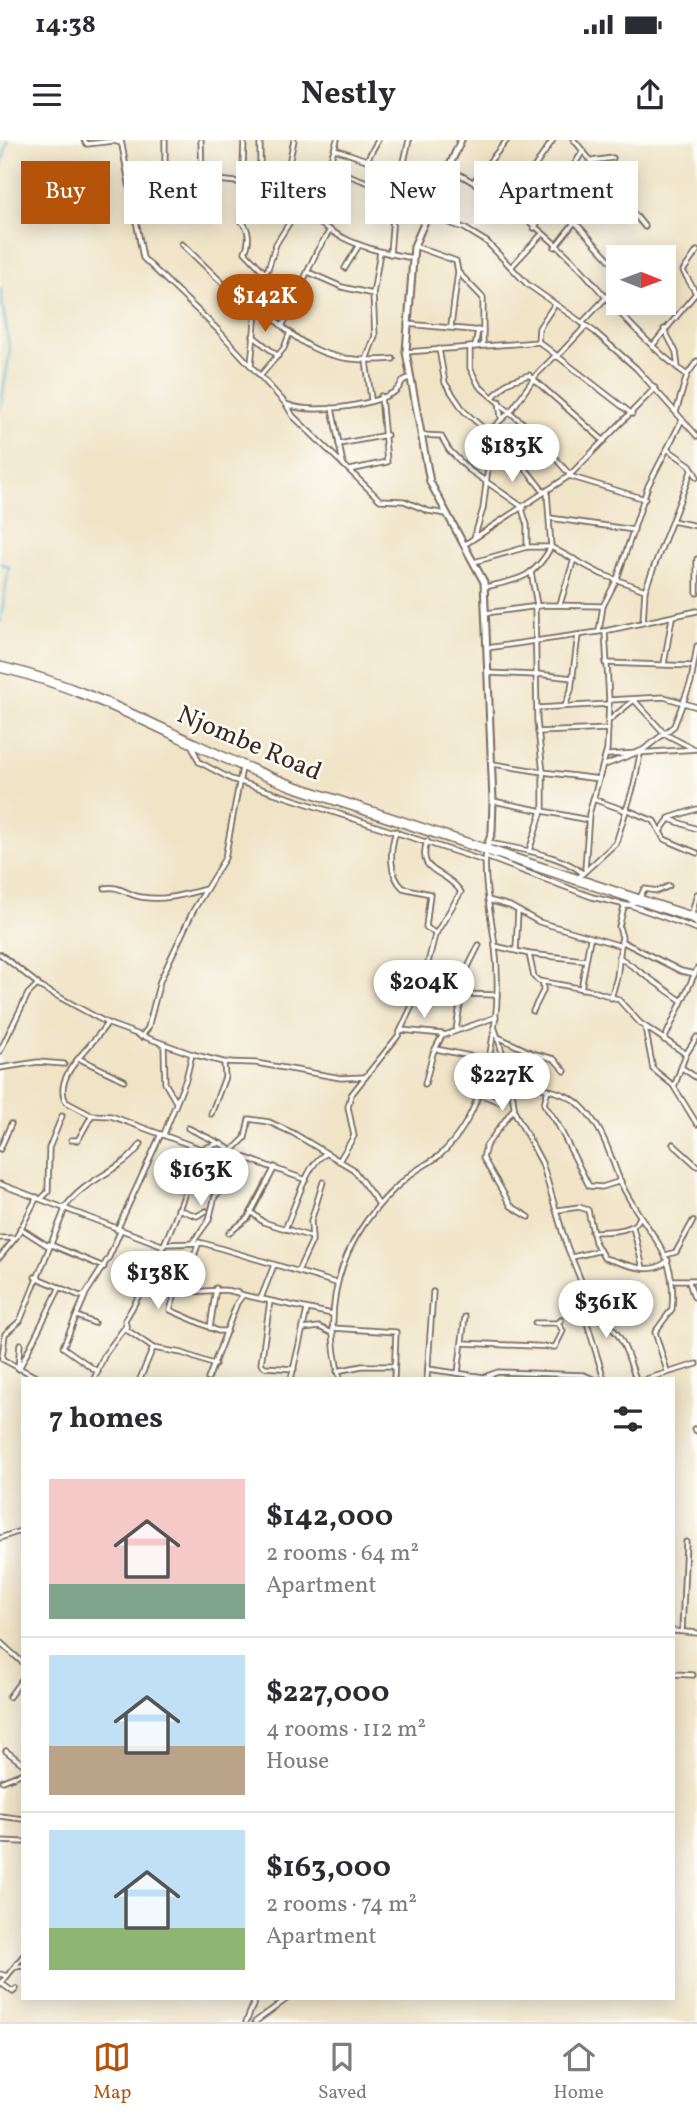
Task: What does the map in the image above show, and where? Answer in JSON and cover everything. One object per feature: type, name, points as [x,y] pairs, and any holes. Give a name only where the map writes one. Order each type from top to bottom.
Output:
[{"type":"highway","name":"Njombe Road","points":[[0,667],[88,694],[242,766],[293,786],[486,852],[581,874],[696,922]]},
{"type":"street","points":[[85,140],[87,144],[121,142],[125,161]]},
{"type":"street","points":[[165,140],[165,161]]},
{"type":"street","points":[[201,140],[202,161]]},
{"type":"street","points":[[243,161],[244,140]]},
{"type":"street","points":[[260,140],[260,161]]},
{"type":"street","points":[[290,161],[294,140]]},
{"type":"street","points":[[331,161],[337,140]]},
{"type":"street","points":[[334,149],[368,160],[378,140]]},
{"type":"street","points":[[404,161],[409,140]]},
{"type":"street","points":[[450,161],[461,140]]},
{"type":"street","points":[[490,161],[507,140]]},
{"type":"street","points":[[538,161],[553,140]]},
{"type":"street","points":[[574,140],[591,161],[613,158]]},
{"type":"street","points":[[576,161],[583,151]]},
{"type":"street","points":[[460,174],[474,181]]},
{"type":"street","points":[[638,218],[645,227]]},
{"type":"street","points":[[137,224],[143,258],[261,375],[293,416],[383,502],[404,501],[428,511],[447,514]]},
{"type":"street","points":[[243,224],[247,229],[249,243],[245,253],[265,273]]},
{"type":"street","points":[[182,244],[236,296],[248,294],[265,273],[276,244],[289,224]]},
{"type":"street","points":[[320,224],[359,246],[412,258]]},
{"type":"street","points":[[390,254],[392,224]]},
{"type":"street","points":[[339,1377],[332,1314],[336,1283],[351,1245],[378,1203],[449,1146],[468,1119],[489,1060],[496,1017],[495,946],[488,900],[486,852],[493,801],[493,764],[485,587],[430,482],[409,378],[405,352],[412,258],[422,224]]},
{"type":"street","points":[[448,224],[478,236],[527,284],[584,325],[655,387],[697,436]]},
{"type":"street","points":[[529,224],[687,375]]},
{"type":"street","points":[[534,228],[536,224]]},
{"type":"street","points":[[555,247],[573,224]]},
{"type":"street","points":[[575,224],[606,256]]},
{"type":"street","points":[[283,325],[285,316],[330,230]]},
{"type":"street","points":[[511,267],[541,235]]},
{"type":"street","points":[[345,268],[359,246]]},
{"type":"street","points":[[414,246],[454,258],[458,272],[451,326]]},
{"type":"street","points":[[653,345],[696,293],[683,271],[697,251]]},
{"type":"street","points":[[371,399],[366,360],[376,326],[373,294],[380,252]]},
{"type":"street","points":[[308,272],[342,287],[373,294]]},
{"type":"street","points":[[458,272],[483,298],[480,330],[483,345]]},
{"type":"street","points":[[248,294],[296,338],[330,357],[393,359]]},
{"type":"street","points":[[474,538],[483,509],[490,433],[511,411],[533,380],[584,325],[604,296]]},
{"type":"street","points":[[251,365],[257,301]]},
{"type":"street","points":[[555,304],[537,333],[539,342],[632,414]]},
{"type":"street","points":[[407,324],[480,330]]},
{"type":"street","points":[[664,329],[676,352],[678,368]]},
{"type":"street","points":[[480,330],[472,347],[473,378],[537,435],[569,475],[645,499]]},
{"type":"street","points":[[261,375],[278,356],[290,332]]},
{"type":"street","points":[[253,336],[278,356]]},
{"type":"street","points":[[289,338],[296,338]]},
{"type":"street","points":[[405,352],[539,342]]},
{"type":"street","points":[[439,349],[445,383],[464,411],[523,464],[546,492],[551,547],[522,580],[485,587]]},
{"type":"street","points":[[676,412],[687,375],[697,361]]},
{"type":"street","points":[[493,397],[517,377],[527,375],[604,441]]},
{"type":"street","points":[[286,404],[296,407],[349,408],[395,392],[402,381],[409,378]]},
{"type":"street","points":[[464,544],[523,508],[569,475],[632,414],[655,387]]},
{"type":"street","points":[[350,470],[386,463],[387,435],[381,396]]},
{"type":"street","points":[[499,401],[502,418]]},
{"type":"street","points":[[332,408],[343,464]]},
{"type":"street","points":[[599,631],[603,606],[617,579],[645,499],[682,419]]},
{"type":"street","points":[[339,444],[387,435]]},
{"type":"street","points":[[419,435],[441,436],[452,454],[523,508],[527,524],[527,547]]},
{"type":"street","points":[[667,449],[692,469],[697,477]]},
{"type":"street","points":[[643,622],[645,590],[692,469]]},
{"type":"street","points":[[550,518],[634,530]]},
{"type":"street","points":[[672,521],[697,526]]},
{"type":"street","points":[[474,562],[527,547],[551,547],[645,590]]},
{"type":"street","points":[[560,604],[574,559]]},
{"type":"street","points":[[697,559],[697,593]]},
{"type":"street","points":[[529,851],[543,811],[543,772],[537,708],[536,606],[531,572]]},
{"type":"street","points":[[486,613],[560,604],[603,606]]},
{"type":"street","points":[[487,648],[605,631],[697,611]]},
{"type":"street","points":[[664,664],[672,618]]},
{"type":"street","points":[[581,874],[588,820],[606,756],[609,702],[605,631]]},
{"type":"street","points":[[565,706],[573,678],[578,635]]},
{"type":"street","points":[[604,765],[638,753],[674,726],[685,702],[697,646]]},
{"type":"street","points":[[606,663],[693,666]]},
{"type":"street","points":[[488,673],[573,678]]},
{"type":"street","points":[[537,708],[664,697],[697,707]]},
{"type":"street","points":[[608,721],[633,700]]},
{"type":"street","points":[[633,700],[665,734],[695,749]]},
{"type":"street","points":[[538,732],[608,729]]},
{"type":"street","points":[[192,742],[193,752],[199,762],[239,782],[427,841],[486,852],[529,851],[572,866],[581,874]]},
{"type":"street","points":[[606,756],[613,752],[695,749]]},
{"type":"street","points":[[581,874],[616,843],[634,785],[638,753]]},
{"type":"street","points":[[493,764],[599,779]]},
{"type":"street","points":[[141,1037],[148,1028],[160,981],[227,851],[242,766]]},
{"type":"street","points":[[593,799],[652,819],[664,839],[697,853]]},
{"type":"street","points":[[493,801],[588,820]]},
{"type":"street","points":[[660,832],[667,819],[697,809]]},
{"type":"street","points":[[667,819],[697,829]]},
{"type":"street","points":[[396,831],[391,852],[394,876],[402,888],[430,894],[426,927],[436,934]]},
{"type":"street","points":[[339,1161],[354,1136],[348,1105],[365,1077],[401,1030],[423,982],[436,934],[461,890],[453,880],[425,863],[423,857],[427,841]]},
{"type":"street","points":[[486,852],[592,897],[696,922],[697,894]]},
{"type":"street","points":[[611,998],[618,977],[619,927],[627,905],[639,900],[643,889],[658,891],[669,886]]},
{"type":"street","points":[[105,888],[119,888],[137,897],[167,900],[208,888]]},
{"type":"street","points":[[488,900],[529,918],[590,939],[620,943],[681,971],[695,974]]},
{"type":"street","points":[[516,950],[518,911]]},
{"type":"street","points":[[581,989],[584,960],[590,939]]},
{"type":"street","points":[[456,1030],[465,973],[479,945]]},
{"type":"street","points":[[495,946],[529,954],[584,960]]},
{"type":"street","points":[[529,954],[534,976],[543,982],[618,999],[645,1027],[686,1054]]},
{"type":"street","points":[[1,957],[39,985],[107,1023],[164,1046],[223,1062],[256,1063],[347,1079],[365,1077]]},
{"type":"street","points":[[619,957],[682,1001]]},
{"type":"street","points":[[664,1040],[697,969]]},
{"type":"street","points":[[533,1011],[543,991],[543,982]]},
{"type":"street","points":[[0,1051],[28,994],[39,985]]},
{"type":"street","points":[[461,994],[497,995]]},
{"type":"street","points":[[401,1030],[445,1034],[496,1017]]},
{"type":"street","points":[[107,1023],[65,1078],[62,1094],[72,1105],[92,1115],[111,1116],[194,1147],[209,1148],[217,1142]]},
{"type":"street","points":[[494,1027],[509,1068],[514,1108],[522,1129],[542,1163],[588,1300],[585,1314],[603,1377]]},
{"type":"street","points":[[645,1027],[653,1069],[674,1086],[697,1124]]},
{"type":"street","points":[[425,1084],[435,1049],[445,1034]]},
{"type":"street","points":[[498,1037],[557,1061],[565,1071]]},
{"type":"street","points":[[674,1086],[686,1054],[697,1037]]},
{"type":"street","points":[[164,1046],[165,1083],[176,1102]]},
{"type":"street","points":[[435,1049],[489,1060]]},
{"type":"street","points":[[98,1372],[63,1347],[85,1295],[104,1266],[163,1134],[192,1054]]},
{"type":"street","points":[[80,1059],[124,1080]]},
{"type":"street","points":[[0,1068],[38,1062],[65,1064]]},
{"type":"street","points":[[211,1114],[225,1077],[223,1062]]},
{"type":"street","points":[[509,1068],[520,1080],[571,1098],[592,1118],[608,1145],[621,1181],[667,1257],[672,1280],[673,1309],[655,1332],[667,1371]]},
{"type":"street","points":[[682,1068],[697,1078]]},
{"type":"street","points":[[479,1094],[498,1101],[510,1084]]},
{"type":"street","points":[[548,1089],[544,1104],[557,1123],[589,1186],[621,1181]]},
{"type":"street","points":[[514,1108],[483,1155],[511,1206],[529,1217]]},
{"type":"street","points":[[71,1140],[78,1140],[92,1115]]},
{"type":"street","points":[[0,1256],[15,1238],[39,1198],[47,1195],[51,1140],[62,1116]]},
{"type":"street","points":[[232,1151],[245,1138],[248,1120],[252,1118],[269,1122],[293,1133],[353,1170],[378,1203]]},
{"type":"street","points":[[0,1149],[10,1124]]},
{"type":"street","points":[[188,1128],[232,1151],[306,1180]]},
{"type":"street","points":[[36,1377],[1,1358],[5,1334],[18,1324],[48,1245],[77,1191],[126,1159],[141,1144]]},
{"type":"street","points":[[673,1144],[697,1166]]},
{"type":"street","points":[[95,1377],[105,1354],[125,1326],[125,1320],[164,1245],[193,1163],[194,1147]]},
{"type":"street","points":[[285,1229],[306,1180],[319,1157],[326,1154]]},
{"type":"street","points":[[229,1233],[251,1212],[275,1167]]},
{"type":"street","points":[[298,1271],[313,1237],[311,1221],[323,1182]]},
{"type":"street","points":[[0,1184],[164,1245],[199,1242],[336,1283]]},
{"type":"street","points":[[193,1242],[209,1220],[215,1196],[222,1190]]},
{"type":"street","points":[[178,1209],[197,1216],[206,1211]]},
{"type":"street","points":[[558,1210],[588,1210],[598,1251],[604,1258],[643,1268],[658,1269],[667,1257],[676,1252],[693,1221]]},
{"type":"street","points":[[251,1212],[258,1220],[313,1237]]},
{"type":"street","points":[[641,1214],[633,1227],[643,1268]]},
{"type":"street","points":[[592,1232],[633,1227]]},
{"type":"street","points":[[20,1228],[48,1245],[104,1266]]},
{"type":"street","points":[[0,1238],[15,1238]]},
{"type":"street","points":[[199,1242],[186,1278],[177,1289],[171,1311],[210,1328],[227,1331]]},
{"type":"street","points":[[572,1257],[598,1251]]},
{"type":"street","points":[[261,1298],[274,1265]]},
{"type":"street","points":[[35,1277],[79,1296],[85,1295]]},
{"type":"street","points":[[672,1280],[697,1280]]},
{"type":"street","points":[[689,1282],[694,1297]]},
{"type":"street","points":[[19,1369],[60,1287]]},
{"type":"street","points":[[177,1289],[194,1292],[216,1288],[332,1314]]},
{"type":"street","points":[[210,1328],[216,1288]]},
{"type":"street","points":[[427,1377],[433,1292]]},
{"type":"street","points":[[209,1377],[243,1295]]},
{"type":"street","points":[[270,1301],[261,1364],[265,1367],[294,1369]]},
{"type":"street","points":[[292,1377],[307,1309]]},
{"type":"street","points":[[585,1314],[595,1317],[621,1338],[628,1350],[635,1377]]},
{"type":"street","points":[[76,1315],[94,1323]]},
{"type":"street","points":[[458,1373],[465,1317]]},
{"type":"street","points":[[463,1343],[555,1348],[563,1331],[560,1321],[535,1323]]},
{"type":"street","points":[[125,1326],[153,1348],[185,1354],[215,1365]]},
{"type":"street","points":[[304,1329],[319,1327],[333,1334]]},
{"type":"street","points":[[332,1328],[396,1332],[394,1377]]},
{"type":"street","points":[[19,1369],[20,1345]]},
{"type":"street","points":[[141,1377],[153,1348]]},
{"type":"street","points":[[651,1377],[697,1364]]},
{"type":"street","points":[[337,1371],[362,1366],[394,1366]]},
{"type":"street","points":[[428,1369],[479,1377]]},
{"type":"street","points":[[486,1377],[498,1372],[588,1377]]},
{"type":"street","points":[[0,1538],[21,1531]]},
{"type":"street","points":[[682,1631],[686,1542]]},
{"type":"street","points":[[675,1631],[697,1633]]},
{"type":"street","points":[[0,1642],[21,1661]]},
{"type":"street","points":[[675,1674],[693,1675]]},
{"type":"street","points":[[9,1697],[21,1681]]},
{"type":"street","points":[[6,1751],[21,1762]]},
{"type":"street","points":[[3,1781],[21,1774]]},
{"type":"street","points":[[0,1816],[21,1819]]},
{"type":"street","points":[[0,1841],[21,1842]]},
{"type":"street","points":[[16,1990],[13,1992],[1,1984],[21,1959]]},
{"type":"street","points":[[15,1967],[21,1966]]},
{"type":"street","points":[[0,1974],[7,1976]]},
{"type":"street","points":[[246,2022],[255,2000]]},
{"type":"street","points":[[255,2022],[285,2000]]},
{"type":"waterway","points":[[0,173],[8,140]]},
{"type":"waterway","points":[[0,288],[10,352],[0,409]]},
{"type":"waterway","points":[[0,563],[9,567],[0,623]]}]
